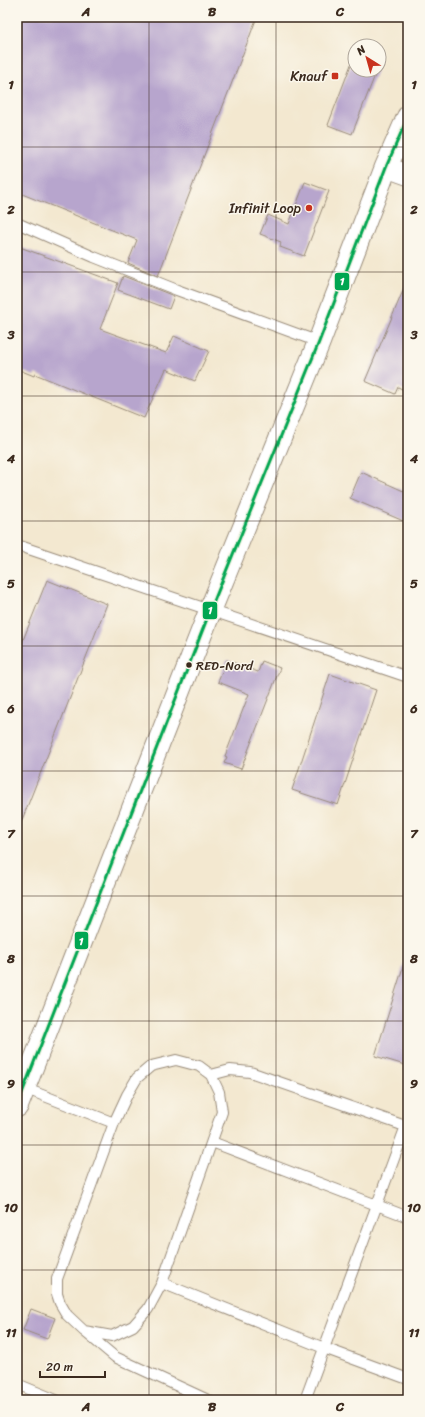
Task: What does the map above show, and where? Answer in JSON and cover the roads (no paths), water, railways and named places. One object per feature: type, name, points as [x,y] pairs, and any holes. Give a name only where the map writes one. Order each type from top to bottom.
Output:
[{"type":"main road","points":[[20,1097],[210,611],[319,342],[386,167],[408,117]]},
{"type":"street","points":[[386,167],[408,175]]},
{"type":"lane","points":[[17,224],[177,290],[319,342]]},
{"type":"lane","points":[[17,545],[408,677]]},
{"type":"lane","points":[[84,1331],[112,1336],[133,1326],[148,1309],[162,1283],[222,1112],[219,1092],[211,1075],[199,1066],[176,1060],[151,1066],[137,1078],[114,1123],[57,1279],[57,1294],[67,1316],[84,1331],[115,1356],[208,1400]]},
{"type":"lane","points":[[211,1075],[230,1070],[250,1072],[407,1127],[304,1400]]},
{"type":"lane","points":[[20,1097],[114,1123]]},
{"type":"lane","points":[[212,1142],[377,1204],[408,1218]]},
{"type":"lane","points":[[162,1283],[324,1348],[408,1379]]},
{"type":"lane","points":[[17,1384],[56,1400]]},
{"type":"place","name":"Knauf","points":[[335,76]]},
{"type":"place","name":"Infinit Loop","points":[[309,208]]},
{"type":"place","name":"RED-Nord","points":[[189,665]]}]
